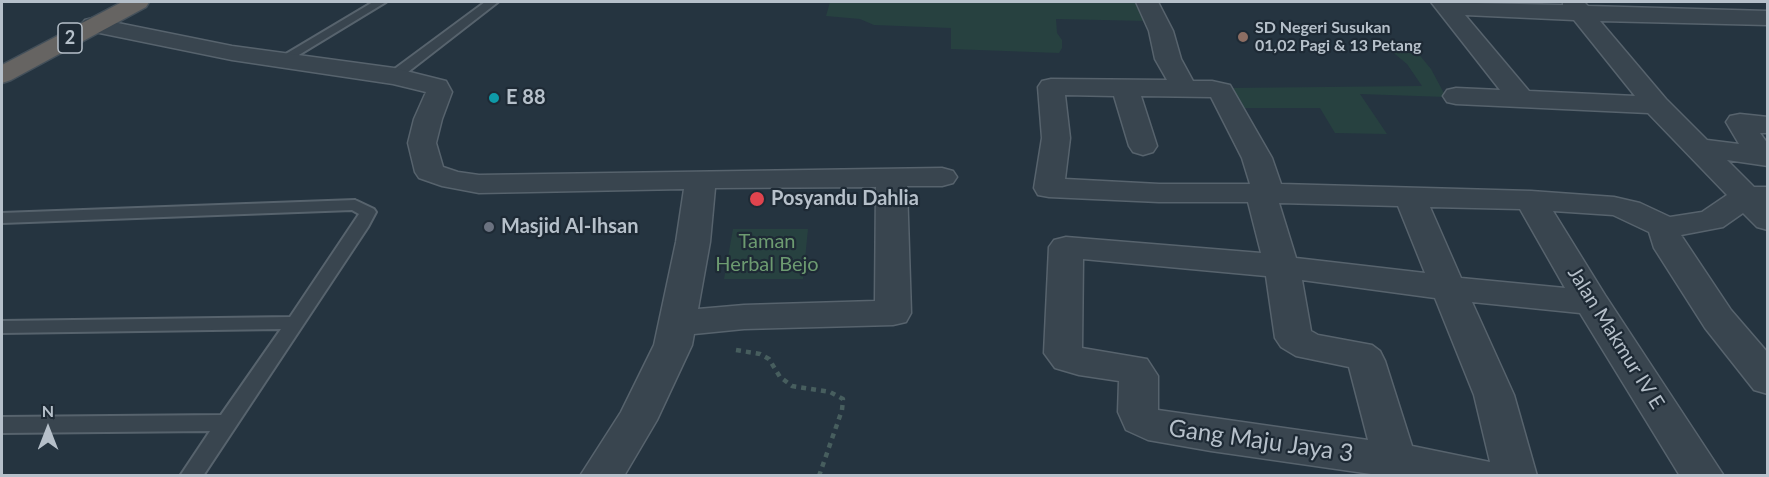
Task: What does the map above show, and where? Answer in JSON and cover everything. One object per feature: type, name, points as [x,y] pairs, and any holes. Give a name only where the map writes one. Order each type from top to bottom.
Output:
[{"type":"highway","name":"2","points":[[2,54],[107,2]]},
{"type":"highway","name":"2","points":[[2,75],[138,2]]},
{"type":"street","points":[[1148,2],[1161,31],[1168,59],[1184,88]]},
{"type":"street","points":[[1722,2],[1757,18]]},
{"type":"street","points":[[1444,4],[1577,7],[1757,18]]},
{"type":"street","points":[[1444,4],[1520,98]]},
{"type":"street","points":[[1577,7],[1656,105],[1698,148],[1756,197],[1767,220]]},
{"type":"street","points":[[93,25],[280,61],[394,76],[437,87],[439,92],[428,119],[422,143],[430,172],[453,180],[478,184],[701,178],[942,177]]},
{"type":"street","points":[[1395,460],[1366,361],[1359,355],[1309,347],[1294,338],[1282,267],[1263,203],[1268,193],[1257,158],[1221,91],[1184,88],[1051,87],[1056,138],[1049,188],[1159,193],[1268,193],[1531,200],[1614,206],[1629,210],[1666,228],[1712,220],[1756,197]]},
{"type":"street","points":[[1125,87],[1143,146]]},
{"type":"street","points":[[1456,96],[1656,105]]},
{"type":"street","points":[[1764,157],[1740,122],[1767,125]]},
{"type":"street","points":[[1698,148],[1764,157]]},
{"type":"street","points":[[677,323],[744,317],[893,313],[891,177]]},
{"type":"street","points":[[601,476],[637,420],[657,383],[673,345],[689,263],[701,178]]},
{"type":"street","points":[[1410,198],[1494,396],[1515,476]]},
{"type":"street","name":"Jalan Makmur IV E","points":[[1531,200],[1592,302],[1703,476]]},
{"type":"street","points":[[1666,228],[1665,235],[1671,248],[1718,319],[1767,380]]},
{"type":"street","name":"Gang Maju Jaya 3","points":[[1282,267],[1228,260],[1066,247],[1064,353],[1068,358],[1078,361],[1133,369],[1139,376],[1138,411],[1140,419],[1148,424],[1297,461],[1395,460],[1481,476]]},
{"type":"street","points":[[1282,267],[1450,288],[1592,302]]},
{"type":"lane","points":[[280,61],[380,2]]},
{"type":"lane","points":[[394,76],[492,2]]},
{"type":"lane","points":[[2,218],[355,205],[368,212],[191,476]]},
{"type":"lane","points":[[2,327],[295,323]]},
{"type":"lane","points":[[2,425],[227,423]]},
{"type":"path","points":[[732,349],[760,354],[769,359],[780,378],[792,386],[830,392],[843,399],[842,410],[819,476]]},
{"type":"green space","points":[[830,2],[1137,2],[1148,21],[1056,19],[1057,33],[1062,40],[1059,53],[951,49],[951,28],[874,25],[860,19],[826,16]]},
{"type":"green space","points":[[1398,45],[1417,52],[1431,69],[1446,97],[1360,94],[1387,134],[1335,133],[1320,108],[1239,108],[1228,88],[1422,86],[1407,64],[1390,50],[1392,46]]},
{"type":"green space","name":"Taman Herbal Bejo","points":[[733,229],[808,229],[803,279],[724,279]]},
{"type":"place","name":"SD Negeri Susukan 01,02 Pagi & 13 Petang","points":[[1243,37]]},
{"type":"place","name":"E 88","points":[[494,98]]},
{"type":"place","name":"Posyandu Dahlia","points":[[757,199]]},
{"type":"place","name":"Masjid Al-Ihsan","points":[[489,227]]}]
